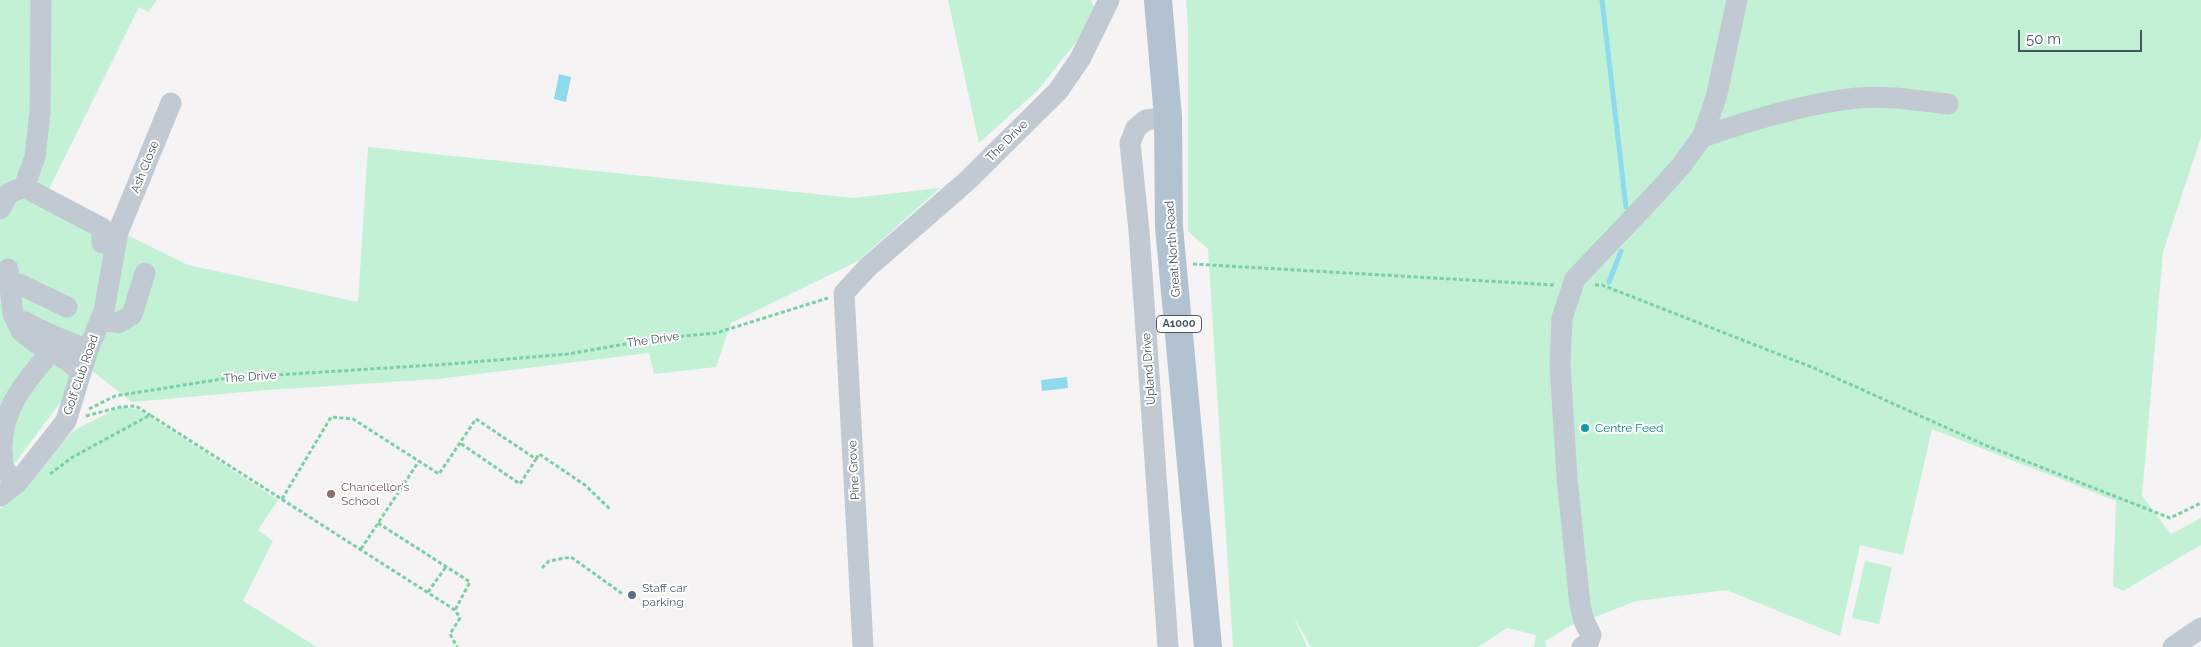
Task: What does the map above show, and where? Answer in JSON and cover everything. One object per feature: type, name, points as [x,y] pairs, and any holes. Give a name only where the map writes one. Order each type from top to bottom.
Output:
[{"type":"main road","name":"Great North Road","points":[[1156,1],[1168,117],[1169,227],[1208,647]]},
{"type":"street","points":[[0,209],[9,193],[24,187],[35,157],[40,112],[41,0]]},
{"type":"street","name":"The Drive","points":[[844,293],[867,268],[967,180],[1058,91],[1080,59],[1109,0]]},
{"type":"street","points":[[1582,647],[1588,643],[1590,635],[1580,605],[1567,478],[1560,364],[1562,318],[1572,284],[1675,172],[1702,137],[1716,98],[1737,0]]},
{"type":"street","points":[[1702,137],[1729,128],[1822,104],[1858,98],[1886,98],[1948,104]]},
{"type":"street","name":"Ash Close","points":[[110,238],[171,103]]},
{"type":"street","name":"Upland Drive","points":[[1168,117],[1146,120],[1136,128],[1130,143],[1140,241],[1168,647]]},
{"type":"street","points":[[24,187],[102,228],[110,238]]},
{"type":"street","name":"Golf Club Road","points":[[0,496],[17,483],[66,421],[88,350],[104,311],[110,238]]},
{"type":"street","points":[[100,320],[118,323],[132,315],[145,273]]},
{"type":"street","points":[[8,292],[19,284],[67,307]]},
{"type":"street","points":[[8,292],[35,328],[88,350]]},
{"type":"street","points":[[8,292],[22,332],[81,372]]},
{"type":"street","name":"Pine Grove","points":[[844,293],[863,647]]},
{"type":"street","points":[[17,483],[4,468],[3,426],[7,413],[28,378],[52,351]]},
{"type":"street","points":[[2173,647],[2201,628]]},
{"type":"path","points":[[1173,263],[1541,285],[1602,285],[1814,368],[1984,445],[2170,518],[2201,503]]},
{"type":"path","name":"The Drive","points":[[66,421],[115,396],[228,378],[449,364],[568,354],[654,339],[716,333],[844,293]]},
{"type":"path","points":[[66,421],[120,407],[136,406],[455,610],[460,618],[450,634],[457,647]]},
{"type":"path","points":[[48,475],[71,458],[150,416]]},
{"type":"path","points":[[282,499],[330,417],[353,419],[439,474],[476,419],[536,459]]},
{"type":"path","points":[[460,443],[520,484],[539,454],[585,485],[610,509]]},
{"type":"path","points":[[361,549],[418,461]]},
{"type":"path","points":[[378,523],[470,582],[455,610]]},
{"type":"path","points":[[542,568],[549,561],[571,558],[624,595]]},
{"type":"path","points":[[428,592],[446,567]]},
{"type":"green space","points":[[0,0],[157,0],[148,12],[139,7],[46,195],[188,265],[358,302],[368,147],[853,198],[940,188],[858,261],[731,323],[716,367],[654,374],[649,353],[437,379],[268,390],[132,402],[87,367],[0,483]]},
{"type":"green space","points":[[948,0],[1091,0],[1095,10],[1076,42],[1039,89],[979,143]]},
{"type":"green space","points":[[1186,0],[2201,0],[2201,137],[2163,252],[2142,496],[2171,534],[2201,518],[2201,545],[2123,591],[2113,586],[2116,501],[1932,429],[1903,555],[1860,545],[1840,636],[1726,590],[1636,601],[1590,619],[1577,622],[1545,641],[1546,647],[1534,647],[1536,635],[1507,628],[1478,647],[1311,647],[1294,617],[1307,647],[1233,647],[1208,249],[1188,231],[1188,26]]},
{"type":"green space","points":[[120,407],[138,409],[278,500],[258,530],[273,541],[243,601],[317,647],[0,647],[0,509],[74,430]]},
{"type":"green space","points":[[1865,561],[1892,567],[1879,624],[1852,618]]},
{"type":"water","points":[[559,74],[571,77],[566,102],[554,99]]},
{"type":"water","points":[[1067,377],[1068,388],[1042,391],[1041,380]]},
{"type":"waterway","points":[[1602,0],[1626,207]]},
{"type":"waterway","points":[[1609,282],[1621,251]]},
{"type":"place","name":"Centre Feed","points":[[1585,428]]},
{"type":"place","name":"Chancellor's School","points":[[331,494]]},
{"type":"place","name":"Staff car parking","points":[[632,595]]}]
